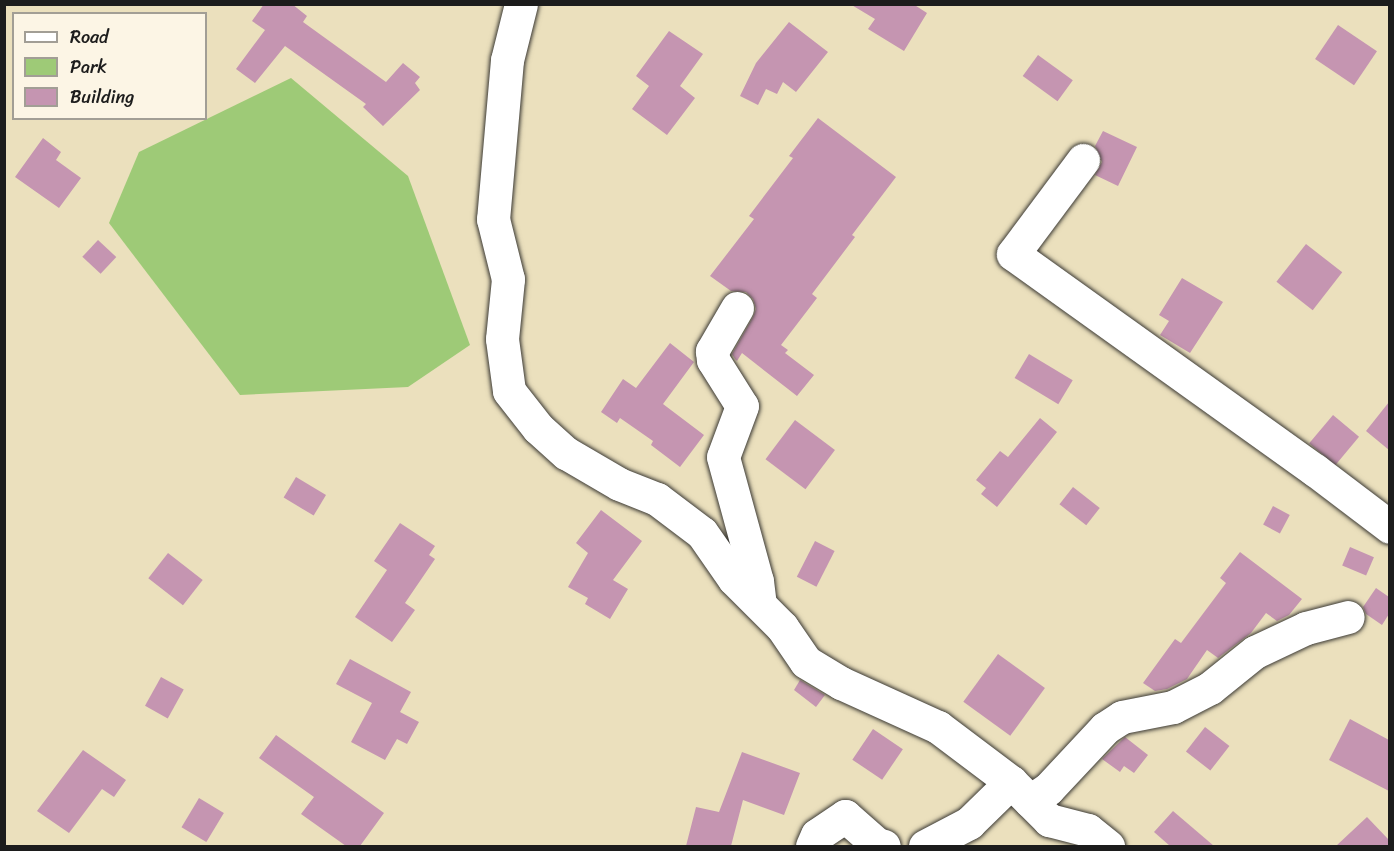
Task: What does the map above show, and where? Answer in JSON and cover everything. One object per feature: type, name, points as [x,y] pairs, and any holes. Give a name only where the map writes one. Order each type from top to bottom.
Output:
[{"type":"street","points":[[521,4],[507,60],[493,219],[508,279],[502,339],[509,391],[538,428],[566,453],[619,484],[657,499],[702,533],[734,579],[782,627],[806,662],[841,683],[938,727],[1021,792],[1049,820],[1088,830],[1108,846]]},
{"type":"street","points":[[1083,160],[1013,254],[1315,470],[1389,527]]},
{"type":"street","points":[[737,308],[712,351],[713,360],[742,406],[723,457],[757,581],[760,604]]},
{"type":"street","points":[[924,846],[1021,792],[1048,789],[1105,728],[1122,717],[1173,707],[1210,688],[1256,652],[1306,628],[1348,617]]},
{"type":"street","points":[[812,846],[817,835],[845,816],[877,844],[884,846]]},
{"type":"green space","points":[[291,78],[408,176],[470,345],[408,387],[240,395],[109,223],[139,152]]},
{"type":"building","points":[[264,4],[292,4],[307,16],[303,22],[386,82],[403,63],[420,77],[415,83],[420,90],[383,126],[363,107],[366,104],[285,46],[255,83],[236,69],[265,30],[252,21]]},
{"type":"building","points":[[850,4],[913,4],[927,13],[904,51],[868,29],[875,19]]},
{"type":"building","points":[[789,22],[828,52],[796,92],[783,82],[777,94],[766,89],[758,105],[740,96],[756,63]]},
{"type":"building","points":[[1338,25],[1377,51],[1354,85],[1315,59]]},
{"type":"building","points":[[669,31],[703,54],[680,86],[695,98],[667,135],[632,109],[649,86],[636,76]]},
{"type":"building","points":[[1038,55],[1073,80],[1058,101],[1023,76]]},
{"type":"building","points":[[818,118],[896,177],[852,235],[855,237],[812,294],[817,298],[781,345],[788,350],[785,353],[814,375],[797,396],[742,353],[737,361],[735,359],[732,354],[756,309],[753,299],[746,292],[731,291],[710,276],[754,219],[749,216],[793,158],[789,156]]},
{"type":"building","points":[[1103,131],[1137,147],[1118,186],[1095,175],[1102,162],[1095,146]]},
{"type":"building","points":[[43,138],[61,152],[56,160],[81,178],[59,208],[15,177]]},
{"type":"building","points":[[98,240],[116,257],[101,274],[82,257]]},
{"type":"building","points":[[1306,244],[1342,272],[1313,310],[1276,282]]},
{"type":"building","points":[[1182,278],[1223,302],[1190,353],[1160,335],[1169,321],[1159,315]]},
{"type":"building","points":[[670,343],[694,362],[663,404],[704,435],[680,467],[651,445],[653,441],[620,418],[617,423],[601,412],[623,379],[636,388]]},
{"type":"building","points":[[1029,354],[1073,380],[1058,404],[1015,378]]},
{"type":"building","points":[[1389,402],[1389,450],[1366,431]]},
{"type":"building","points":[[1333,415],[1359,437],[1335,465],[1309,443]]},
{"type":"building","points":[[1040,418],[1057,432],[997,507],[981,494],[986,488],[976,480],[1000,451],[1008,457]]},
{"type":"building","points":[[795,420],[835,450],[805,489],[766,459]]},
{"type":"building","points":[[296,477],[326,495],[314,516],[284,498]]},
{"type":"building","points":[[1073,487],[1100,508],[1086,525],[1059,504]]},
{"type":"building","points":[[1273,506],[1290,515],[1280,533],[1263,525]]},
{"type":"building","points":[[601,510],[642,541],[613,580],[628,589],[610,619],[585,604],[588,598],[568,587],[588,553],[576,543]]},
{"type":"building","points":[[400,523],[435,546],[429,555],[435,559],[405,603],[415,610],[392,642],[355,617],[387,570],[374,561]]},
{"type":"building","points":[[815,541],[835,551],[816,587],[797,577]]},
{"type":"building","points":[[1350,547],[1374,557],[1366,576],[1342,565]]},
{"type":"building","points":[[1240,552],[1302,599],[1289,615],[1277,621],[1266,613],[1251,633],[1218,658],[1207,650],[1187,679],[1167,689],[1155,691],[1143,683],[1175,639],[1181,643],[1226,583],[1220,578]]},
{"type":"building","points":[[168,553],[203,580],[183,605],[148,578]]},
{"type":"building","points":[[1376,588],[1389,597],[1389,614],[1382,625],[1366,614],[1363,607]]},
{"type":"building","points":[[998,654],[1045,688],[1010,736],[963,702]]},
{"type":"building","points":[[350,659],[411,692],[400,712],[419,722],[407,744],[397,739],[385,760],[351,742],[372,703],[336,684]]},
{"type":"building","points":[[161,677],[184,690],[168,718],[145,706]]},
{"type":"building","points":[[800,680],[825,695],[816,707],[794,690]]},
{"type":"building","points":[[1350,719],[1389,740],[1389,791],[1329,760]]},
{"type":"building","points":[[1205,727],[1229,746],[1210,771],[1186,751]]},
{"type":"building","points":[[873,729],[903,749],[882,780],[852,760]]},
{"type":"building","points":[[276,735],[384,813],[360,846],[346,846],[301,814],[314,797],[259,758]]},
{"type":"building","points":[[1125,737],[1148,755],[1134,773],[1124,766],[1120,772],[1102,759]]},
{"type":"building","points":[[83,750],[126,780],[114,797],[102,789],[69,833],[37,811]]},
{"type":"building","points":[[742,752],[800,773],[784,815],[743,800],[731,846],[686,846],[696,807],[719,812]]},
{"type":"building","points":[[199,798],[224,813],[206,842],[181,827]]},
{"type":"building","points":[[1173,811],[1214,846],[1170,846],[1154,832]]},
{"type":"building","points":[[1367,817],[1389,840],[1389,846],[1336,846]]}]
